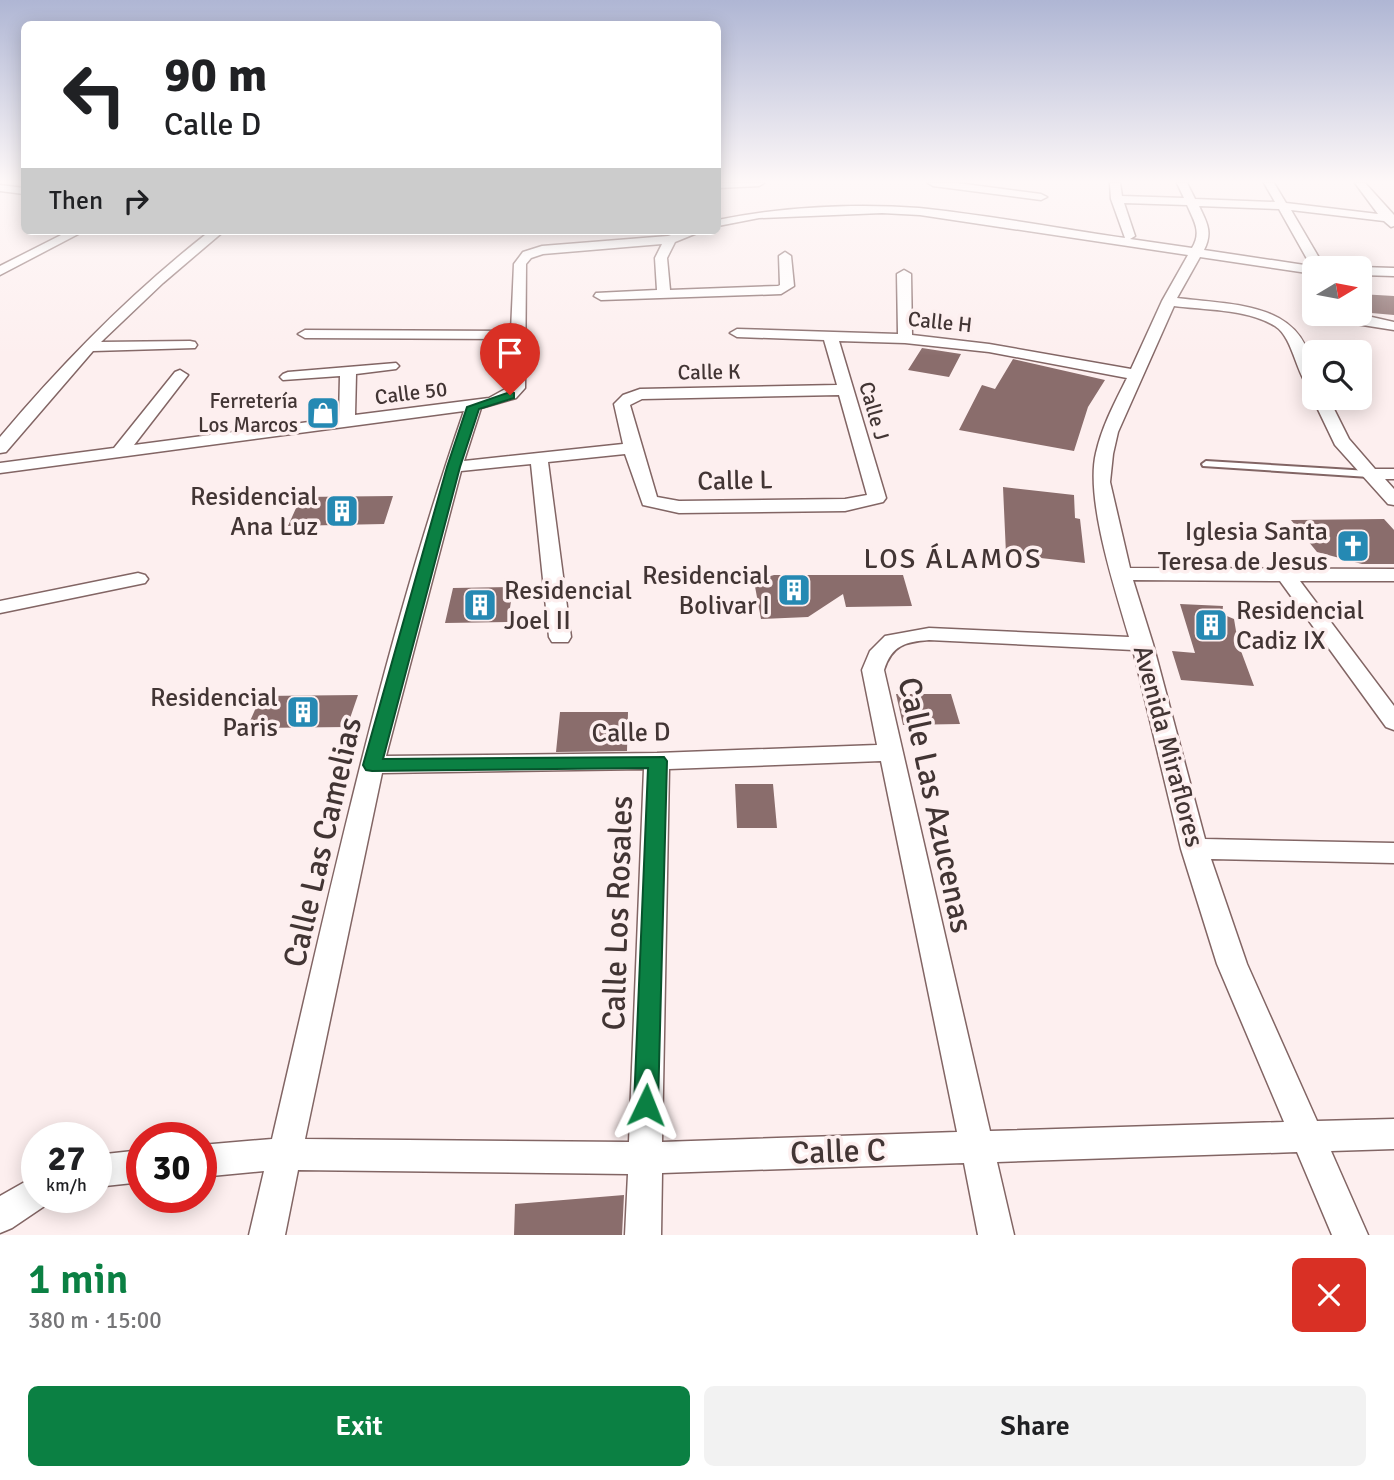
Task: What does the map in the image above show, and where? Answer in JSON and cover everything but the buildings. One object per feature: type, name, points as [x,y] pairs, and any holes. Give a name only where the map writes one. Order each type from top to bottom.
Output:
[{"type":"street","points":[[0,271],[59,241]]},
{"type":"street","points":[[0,448],[48,388],[87,347],[173,265],[205,241]]},
{"type":"street","name":"Calle 50","points":[[0,468],[473,407],[510,395],[517,388],[520,264],[527,255],[542,250],[662,241]]},
{"type":"street","points":[[664,293],[661,258],[670,241]]},
{"type":"street","points":[[1147,241],[1195,253],[1302,268]]},
{"type":"street","name":"Avenida Miraflores","points":[[1203,241],[1169,301],[1110,432],[1101,482],[1121,574],[1142,644],[1194,849],[1232,964],[1350,1235]]},
{"type":"street","points":[[601,296],[781,290],[786,286],[785,256]]},
{"type":"street","points":[[1295,268],[1302,275]]},
{"type":"street","points":[[1372,272],[1394,272]]},
{"type":"street","points":[[1377,272],[1394,289]]},
{"type":"street","points":[[904,274],[905,339]]},
{"type":"street","points":[[1169,301],[1260,315],[1277,321],[1289,330],[1302,358]]},
{"type":"street","points":[[1372,323],[1394,326]]},
{"type":"street","name":"Calle H","points":[[737,333],[905,339],[989,348],[1136,375]]},
{"type":"street","points":[[304,334],[518,335]]},
{"type":"street","name":"Calle J","points":[[830,336],[877,498]]},
{"type":"street","points":[[87,347],[190,345]]},
{"type":"street","points":[[288,377],[391,366]]},
{"type":"street","points":[[347,423],[348,371]]},
{"type":"street","points":[[119,453],[180,375]]},
{"type":"street","name":"Calle K","points":[[632,449],[622,404],[640,394],[846,390]]},
{"type":"street","name":"Calle Las Camelias","points":[[267,1235],[372,765],[453,467],[473,407]]},
{"type":"street","points":[[1326,410],[1340,441],[1394,500]]},
{"type":"street","points":[[453,467],[632,449]]},
{"type":"street","name":"Calle L","points":[[632,449],[649,501],[679,507],[845,505],[877,498]]},
{"type":"street","points":[[539,458],[560,637]]},
{"type":"street","points":[[1369,474],[1394,474]]},
{"type":"street","points":[[1121,574],[1394,575]]},
{"type":"street","points":[[1286,575],[1394,723]]},
{"type":"street","points":[[0,607],[138,579]]},
{"type":"street","name":"Calle Las Azucenas","points":[[996,1235],[873,670],[877,654],[887,642],[906,636],[929,634],[1142,644]]},
{"type":"street","name":"Calle D","points":[[372,765],[657,761],[890,753]]},
{"type":"street","name":"Calle Los Rosales","points":[[643,1235],[657,761]]},
{"type":"street","points":[[1194,849],[1394,853]]},
{"type":"street","name":"Calle C","points":[[217,1160],[283,1154],[644,1158],[1394,1134]]},
{"type":"street","points":[[0,1216],[21,1202]]},
{"type":"lane","points":[[1206,464],[1369,474]]},
{"type":"place","name":"Ferretería Los Marcos","points":[[323,413]]},
{"type":"place","name":"Residencial Ana Luz","points":[[342,511]]},
{"type":"place","name":"Iglesia Santa Teresa de Jesus","points":[[1353,546]]},
{"type":"place","name":"Residencial Bolivar I","points":[[794,590]]},
{"type":"place","name":"Residencial Joel II","points":[[480,605]]},
{"type":"place","name":"Residencial Cadiz IX","points":[[1211,625]]},
{"type":"place","name":"Residencial Paris","points":[[303,712]]},
{"type":"district","name":"LOS ÁLAMOS","points":[[953,558]]},
{"type":"route","points":[[510,395],[473,407],[453,467],[372,765],[657,761],[646,1105]]}]
